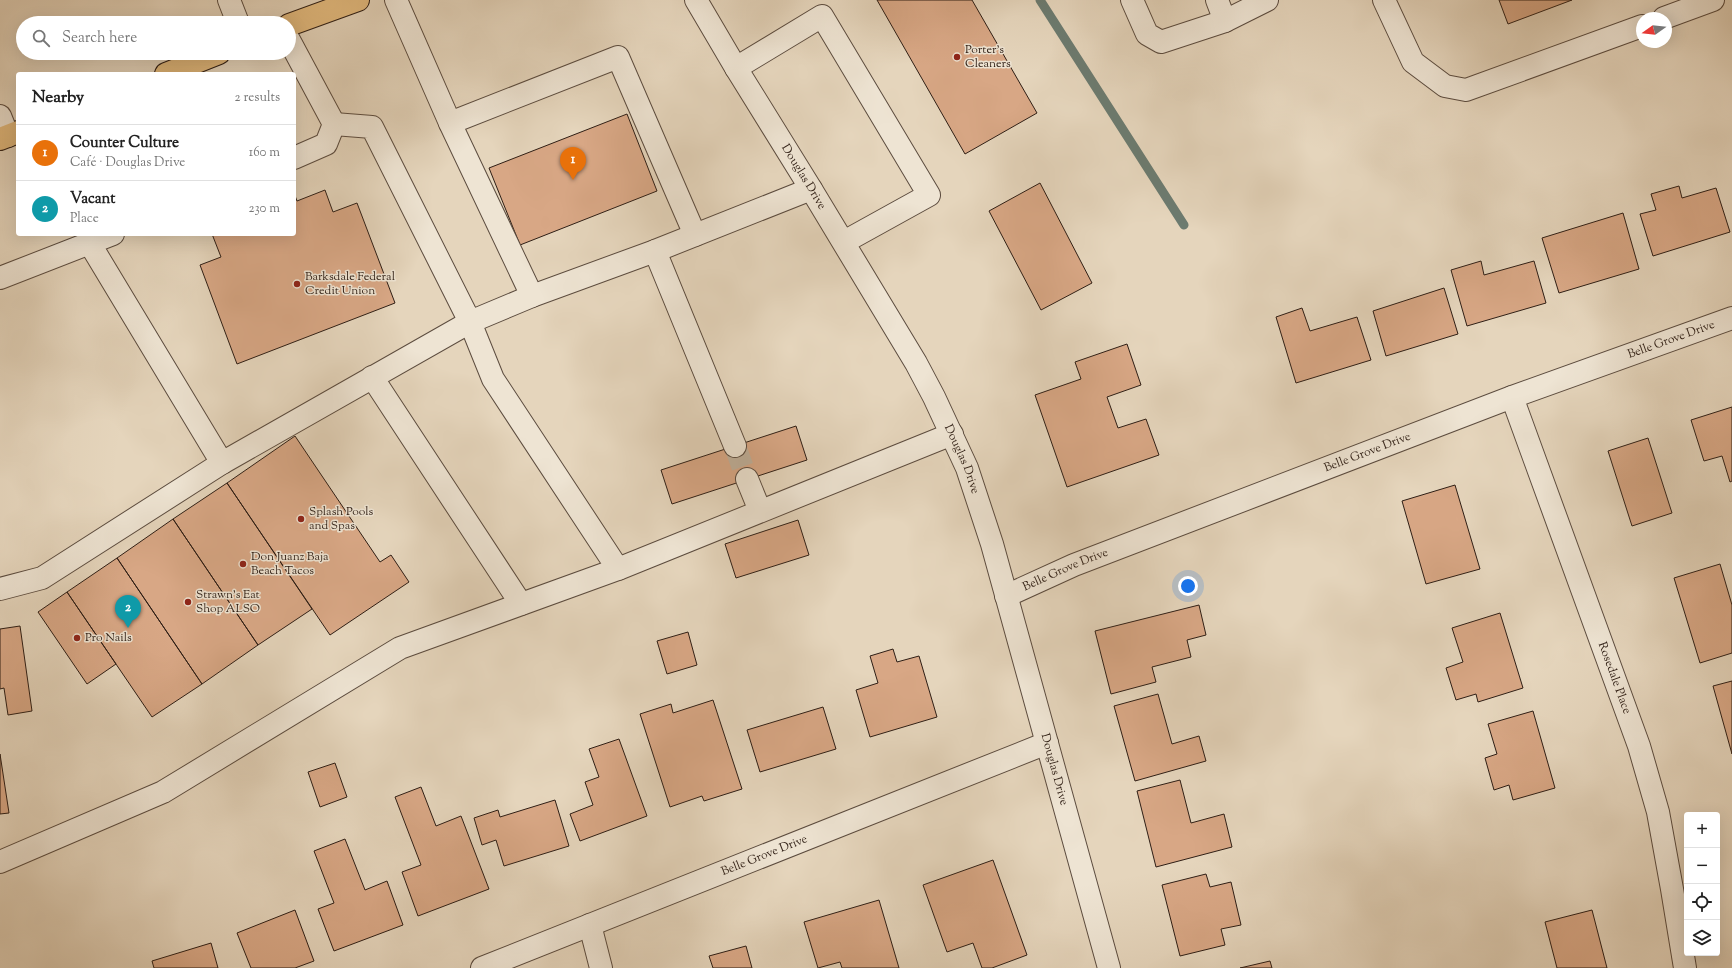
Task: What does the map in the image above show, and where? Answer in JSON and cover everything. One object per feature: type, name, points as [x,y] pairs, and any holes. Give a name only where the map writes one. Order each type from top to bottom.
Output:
[{"type":"main road","points":[[296,22],[358,0]]},
{"type":"main road","points":[[171,72],[201,60]]},
{"type":"street","points":[[229,0],[235,16]]},
{"type":"street","points":[[396,0],[450,123],[532,296]]},
{"type":"street","name":"Douglas Drive","points":[[696,0],[736,68],[812,189],[916,363],[952,434],[967,468],[980,504],[1109,968]]},
{"type":"street","points":[[1132,0],[1147,34],[1161,42],[1225,21],[1267,0]]},
{"type":"street","points":[[1217,0],[1225,21]]},
{"type":"street","points":[[1384,0],[1413,62],[1445,86],[1466,90],[1636,28]]},
{"type":"street","points":[[1672,15],[1713,0]]},
{"type":"street","points":[[736,68],[823,8],[929,195],[844,242]]},
{"type":"street","points":[[296,53],[334,124],[326,144],[296,157]]},
{"type":"street","points":[[450,123],[618,57],[695,235]]},
{"type":"street","points":[[334,124],[372,127],[470,322],[493,379],[618,569]]},
{"type":"street","points":[[0,589],[42,578],[222,463],[470,322],[532,296],[655,251],[812,189]]},
{"type":"street","points":[[0,278],[108,236]]},
{"type":"street","points":[[90,244],[222,463]]},
{"type":"street","points":[[655,251],[735,446]]},
{"type":"street","name":"Belle Grove Drive","points":[[1006,596],[1074,565],[1512,397],[1732,318]]},
{"type":"street","points":[[372,377],[521,604]]},
{"type":"street","name":"Rosedale Place","points":[[1512,397],[1639,746],[1658,812],[1685,968]]},
{"type":"street","points":[[0,862],[163,792],[400,648],[618,569],[952,434]]},
{"type":"street","points":[[747,479],[760,511]]},
{"type":"street","name":"Belle Grove Drive","points":[[482,968],[1047,743]]},
{"type":"street","points":[[590,925],[601,968]]},
{"type":"building","name":"Porter's Cleaners","points":[[877,0],[972,0],[1037,113],[965,154]]},
{"type":"building","points":[[1499,0],[1572,0],[1508,24]]},
{"type":"building","points":[[627,114],[657,191],[520,245],[489,168]]},
{"type":"building","points":[[1040,183],[1092,283],[1041,310],[989,211]]},
{"type":"building","points":[[1679,186],[1682,198],[1716,188],[1730,232],[1653,256],[1640,214],[1656,210],[1651,194]]},
{"type":"building","name":"Barksdale Federal Credit Union","points":[[325,190],[333,212],[357,203],[395,303],[237,364],[200,265],[221,257],[213,236],[296,236],[296,198],[297,201]]},
{"type":"building","points":[[1623,213],[1639,269],[1559,293],[1542,238]]},
{"type":"building","points":[[1481,261],[1484,275],[1534,261],[1546,303],[1467,326],[1451,270]]},
{"type":"building","points":[[1444,288],[1458,334],[1386,356],[1373,311]]},
{"type":"building","points":[[1302,308],[1310,331],[1357,317],[1371,360],[1296,383],[1276,317]]},
{"type":"building","points":[[1127,344],[1141,385],[1107,397],[1118,428],[1146,419],[1159,455],[1067,487],[1035,395],[1081,379],[1075,362]]},
{"type":"building","points":[[1732,407],[1732,481],[1730,482],[1722,456],[1704,461],[1691,420]]},
{"type":"building","points":[[796,426],[807,460],[672,504],[661,470]]},
{"type":"building","name":"Splash Pools and Spas","points":[[295,436],[380,562],[391,555],[409,582],[330,635],[227,483]]},
{"type":"building","points":[[1648,438],[1672,513],[1632,526],[1608,451]]},
{"type":"building","name":"Don Juanz Baja Beach Tacos","points":[[227,483],[312,609],[258,645],[173,519]]},
{"type":"building","points":[[1455,485],[1480,569],[1426,584],[1402,501]]},
{"type":"building","name":"Strawn's Eat Shop ALSO","points":[[173,519],[258,645],[202,684],[117,558]]},
{"type":"building","points":[[798,520],[809,555],[736,578],[725,544]]},
{"type":"building","points":[[117,558],[202,684],[152,717],[67,592]]},
{"type":"building","points":[[1720,564],[1732,605],[1732,653],[1700,663],[1674,578]]},
{"type":"building","name":"Pro Nails","points":[[67,592],[116,664],[87,684],[38,612]]},
{"type":"building","points":[[1199,605],[1206,635],[1187,640],[1191,657],[1152,667],[1156,682],[1111,694],[1095,631]]},
{"type":"building","points":[[1500,613],[1523,688],[1478,702],[1476,694],[1456,700],[1446,668],[1463,662],[1452,628]]},
{"type":"building","points":[[20,626],[32,711],[8,715],[4,688],[0,689],[0,629]]},
{"type":"building","points":[[688,632],[697,665],[667,674],[657,641]]},
{"type":"building","points":[[893,649],[897,662],[919,656],[937,717],[870,737],[856,690],[878,683],[870,656]]},
{"type":"building","points":[[1732,681],[1732,754],[1713,686]]},
{"type":"building","points":[[1158,694],[1172,744],[1199,736],[1206,761],[1135,781],[1114,706]]},
{"type":"building","points":[[713,700],[742,789],[704,801],[702,796],[670,807],[640,714],[671,704],[673,713]]},
{"type":"building","points":[[823,707],[836,749],[760,772],[747,730]]},
{"type":"building","points":[[1533,711],[1555,788],[1513,800],[1509,785],[1494,790],[1485,758],[1497,754],[1488,724]]},
{"type":"building","points":[[619,739],[647,816],[580,841],[570,814],[593,805],[585,782],[599,777],[589,749]]},
{"type":"building","points":[[0,754],[9,813],[0,814]]},
{"type":"building","points":[[335,763],[347,797],[320,807],[308,772]]},
{"type":"building","points":[[1180,780],[1191,823],[1224,814],[1232,847],[1156,867],[1137,791]]},
{"type":"building","points":[[421,787],[436,826],[461,816],[489,889],[418,916],[402,872],[421,865],[395,797]]},
{"type":"building","points":[[555,800],[569,846],[504,866],[496,840],[482,845],[474,818],[498,810],[500,817]]},
{"type":"building","points":[[345,839],[365,890],[387,881],[403,925],[334,951],[318,909],[334,903],[314,851]]},
{"type":"building","points":[[993,860],[1027,955],[992,968],[982,968],[973,943],[947,952],[923,885]]},
{"type":"building","points":[[1206,874],[1210,887],[1231,882],[1241,925],[1221,929],[1225,945],[1180,956],[1162,885]]},
{"type":"building","points":[[879,900],[899,968],[842,968],[840,962],[818,968],[804,922]]},
{"type":"building","points":[[295,910],[314,961],[295,968],[251,968],[237,933]]},
{"type":"building","points":[[1592,910],[1607,968],[1557,968],[1545,922]]},
{"type":"building","points":[[211,943],[218,968],[154,968],[152,961]]},
{"type":"building","points":[[746,946],[752,968],[713,968],[709,956]]},
{"type":"building","points":[[1270,961],[1272,968],[1240,968]]},
{"type":"waterway","points":[[1040,0],[1184,225]]},
{"type":"tunnel","points":[[735,446],[747,479]]},
{"type":"place","name":"Porter's Cleaners","points":[[957,57]]},
{"type":"place","name":"Counter Culture","points":[[573,180]]},
{"type":"place","name":"Barksdale Federal Credit Union","points":[[297,284]]},
{"type":"place","name":"Splash Pools and Spas","points":[[301,519]]},
{"type":"place","name":"Don Juanz Baja Beach Tacos","points":[[243,564]]},
{"type":"place","name":"Strawn's Eat Shop ALSO","points":[[188,602]]},
{"type":"place","name":"Vacant","points":[[128,628]]},
{"type":"place","name":"Pro Nails","points":[[77,638]]}]
